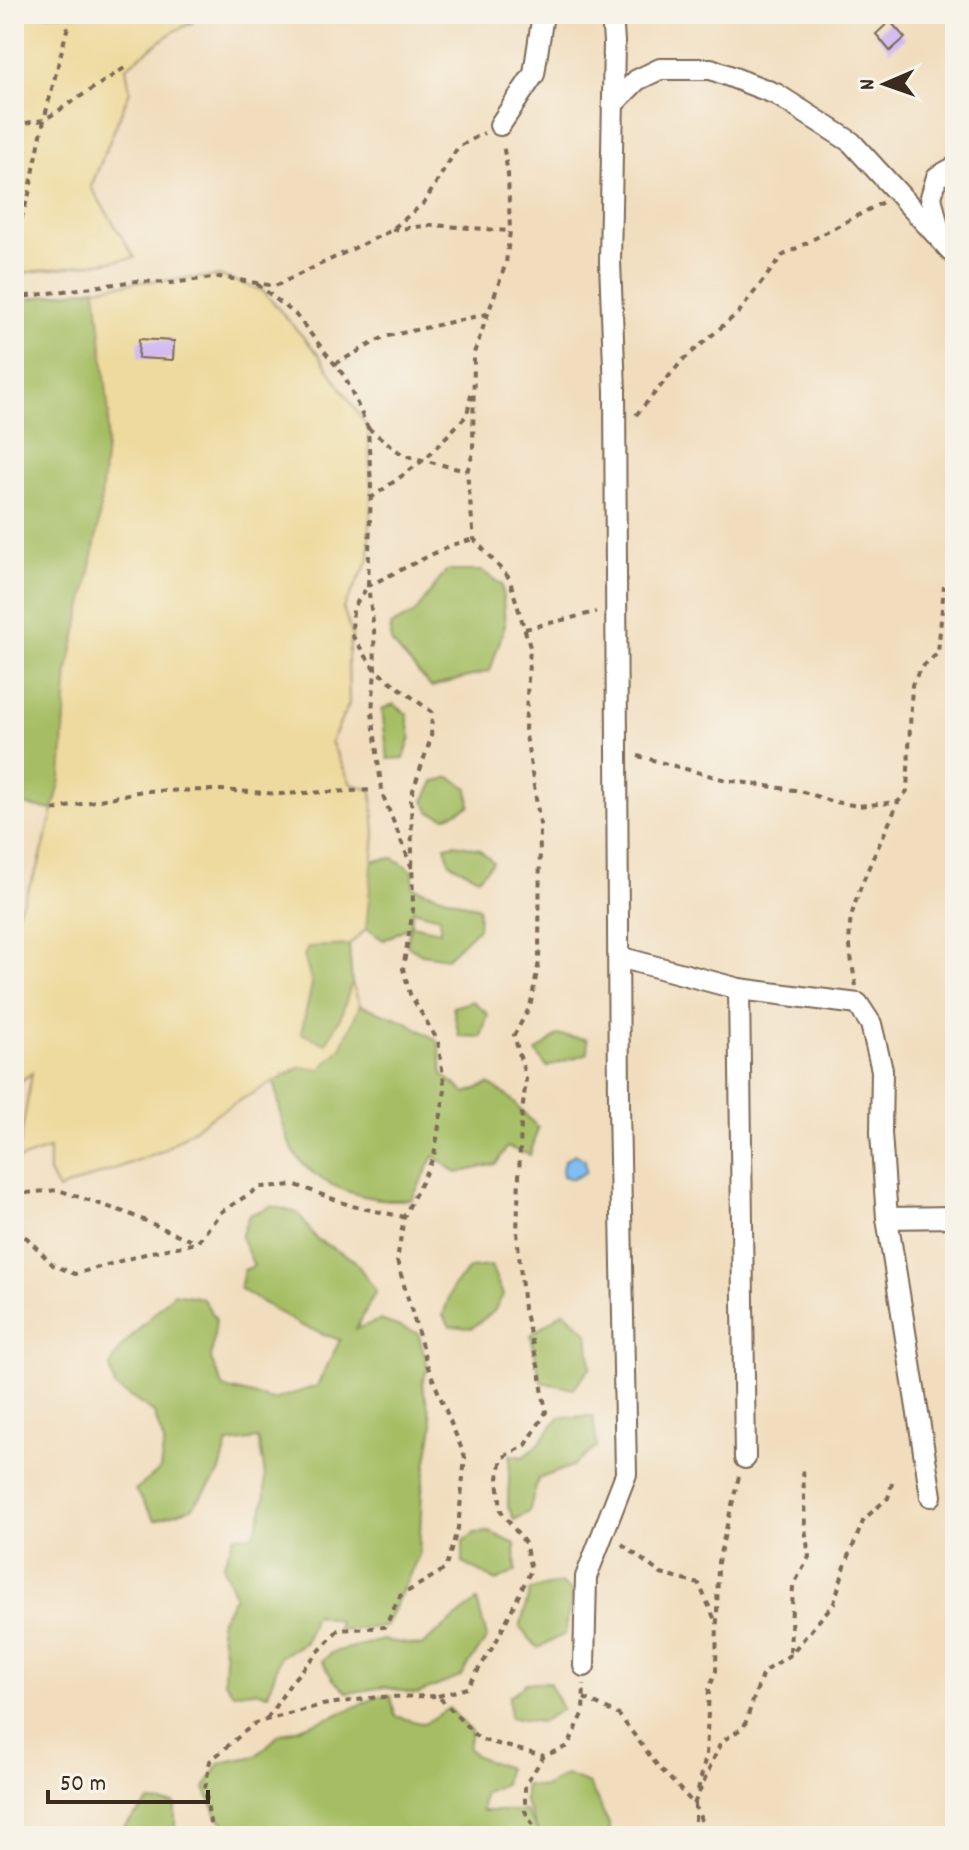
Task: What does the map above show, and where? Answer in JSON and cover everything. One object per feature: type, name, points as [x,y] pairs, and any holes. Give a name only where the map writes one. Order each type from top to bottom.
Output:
[{"type":"street","points":[[500,125],[534,74],[543,14]]},
{"type":"street","points":[[584,1666],[586,1577],[626,1474],[615,444],[610,262],[612,14]]},
{"type":"street","points":[[614,52],[623,66],[648,75]]},
{"type":"street","points":[[613,104],[637,80],[660,69],[711,69],[776,94],[851,142],[955,255]]},
{"type":"street","points":[[941,239],[931,197],[937,177],[955,167]]},
{"type":"street","points":[[619,957],[739,989],[858,1004],[871,1024],[882,1070],[881,1133],[887,1218],[931,1496]]},
{"type":"street","points":[[739,989],[745,1458]]},
{"type":"street","points":[[887,1218],[955,1217]]},
{"type":"path","points":[[14,242],[29,194],[71,14]]},
{"type":"path","points":[[14,125],[44,120],[126,67]]},
{"type":"path","points":[[14,298],[136,281],[171,283],[220,277],[275,286],[390,231],[424,203],[458,147],[500,125],[508,174],[510,231],[506,263],[474,353],[473,453],[467,472],[474,539],[509,578],[530,647],[525,729],[540,824],[539,962],[530,1007],[514,1035],[526,1079],[520,1137],[517,1232],[524,1309],[546,1412],[526,1445],[502,1458],[498,1478],[501,1511],[525,1543],[531,1570],[496,1642],[467,1688],[438,1696],[378,1697],[322,1705],[255,1723],[210,1761],[205,1788],[212,1836]]},
{"type":"path","points":[[615,444],[682,361],[739,312],[782,256],[899,193]]},
{"type":"path","points":[[390,231],[432,225],[510,231]]},
{"type":"path","points":[[255,283],[295,314],[335,364],[345,377],[368,428],[368,586],[375,670],[372,712],[382,793],[413,871]]},
{"type":"path","points":[[335,364],[384,337],[487,314]]},
{"type":"path","points":[[370,499],[425,459],[467,415],[473,384]]},
{"type":"path","points":[[368,428],[403,455],[467,472]]},
{"type":"path","points":[[266,1720],[293,1680],[338,1630],[385,1627],[400,1596],[445,1569],[458,1528],[465,1457],[428,1367],[397,1261],[404,1217],[434,1156],[445,1090],[438,1041],[410,994],[403,969],[413,910],[411,796],[431,738],[432,712],[375,670],[352,635],[353,608],[368,586],[451,545],[474,539]]},
{"type":"path","points":[[858,1004],[851,958],[851,920],[864,880],[898,802],[907,791],[912,685],[920,669],[938,653],[944,586]]},
{"type":"path","points":[[525,629],[616,607]]},
{"type":"path","points":[[617,748],[648,760],[726,780],[801,791],[830,801],[858,806],[898,802]]},
{"type":"path","points":[[53,810],[142,791],[220,790],[280,794],[372,790]]},
{"type":"path","points":[[14,1231],[27,1238],[53,1265],[75,1274],[197,1243],[221,1212],[260,1187],[296,1185],[352,1206],[404,1217]]},
{"type":"path","points":[[14,1194],[58,1190],[127,1213],[197,1243]]},
{"type":"path","points":[[695,1836],[694,1804],[706,1756],[709,1689],[716,1671],[718,1562],[728,1513],[745,1458]]},
{"type":"path","points":[[790,1655],[793,1586],[809,1557],[803,1466]]},
{"type":"path","points":[[694,1804],[721,1742],[744,1727],[763,1672],[790,1655],[834,1603],[864,1519],[888,1498],[893,1480]]},
{"type":"path","points":[[622,1544],[661,1574],[699,1584],[716,1622]]},
{"type":"path","points":[[539,1836],[525,1811],[525,1785],[544,1756],[568,1746],[583,1714],[584,1666]]},
{"type":"path","points":[[438,1696],[479,1739],[544,1756]]},
{"type":"path","points":[[584,1698],[619,1715],[657,1765],[694,1804],[703,1824],[703,1836]]},
{"type":"green space","points":[[96,288],[109,414],[99,521],[68,670],[61,780],[53,810],[14,804],[14,301]]},
{"type":"green space","points":[[446,571],[482,571],[502,585],[505,625],[490,671],[431,687],[391,642],[390,626],[415,613]]},
{"type":"green space","points":[[394,704],[407,714],[411,737],[404,758],[388,759],[382,709]]},
{"type":"green space","points":[[450,777],[468,788],[470,806],[446,817],[430,812],[424,801],[434,782]]},
{"type":"green space","points":[[455,844],[479,849],[493,862],[478,878],[450,863],[445,846]]},
{"type":"green space","points":[[394,858],[413,871],[413,887],[479,908],[478,928],[447,958],[422,954],[407,945],[410,926],[384,940],[366,929],[371,861]],"holes":[[[413,910],[440,917],[440,931],[411,925]]]},
{"type":"green space","points":[[349,945],[352,983],[341,1016],[326,1045],[301,1033],[312,984],[304,956],[309,947]]},
{"type":"green space","points":[[473,1001],[488,1014],[481,1037],[459,1036],[453,1007]]},
{"type":"green space","points":[[360,1005],[405,1021],[438,1041],[443,1075],[466,1093],[489,1084],[509,1097],[538,1128],[530,1155],[507,1147],[496,1164],[457,1173],[434,1156],[412,1199],[377,1199],[359,1195],[324,1181],[310,1170],[289,1142],[274,1081],[341,1048]]},
{"type":"green space","points":[[558,1035],[587,1039],[588,1053],[547,1067],[536,1052]]},
{"type":"green space","points":[[272,1206],[298,1213],[316,1239],[354,1260],[376,1291],[356,1329],[380,1320],[418,1333],[428,1367],[422,1384],[433,1425],[422,1491],[419,1555],[385,1627],[338,1630],[338,1620],[314,1615],[305,1642],[280,1657],[268,1694],[254,1691],[233,1693],[224,1680],[225,1656],[219,1623],[235,1596],[223,1566],[234,1536],[253,1535],[262,1511],[265,1476],[258,1439],[228,1443],[219,1474],[192,1508],[155,1520],[135,1490],[160,1470],[164,1443],[154,1413],[115,1387],[110,1366],[122,1346],[174,1293],[202,1298],[216,1319],[211,1360],[224,1388],[273,1400],[317,1386],[340,1340],[300,1325],[240,1289],[244,1270],[254,1266],[241,1237],[249,1215]]},
{"type":"green space","points":[[491,1266],[503,1295],[494,1311],[472,1328],[450,1326],[443,1315],[453,1286],[470,1268]]},
{"type":"green space","points":[[564,1311],[588,1333],[591,1367],[573,1389],[541,1382],[531,1335]]},
{"type":"green space","points":[[593,1416],[597,1447],[572,1466],[538,1479],[529,1512],[514,1520],[508,1506],[510,1455],[523,1457],[539,1444],[559,1417]]},
{"type":"green space","points":[[490,1532],[515,1544],[516,1571],[497,1581],[463,1563],[463,1541],[475,1533]]},
{"type":"green space","points":[[561,1583],[573,1592],[565,1634],[538,1648],[520,1628],[530,1590]]},
{"type":"green space","points":[[477,1601],[487,1638],[460,1677],[417,1694],[384,1687],[348,1693],[333,1679],[322,1661],[333,1652],[383,1640],[421,1646]]},
{"type":"green space","points":[[549,1682],[562,1709],[541,1722],[510,1718],[509,1697],[526,1683]]},
{"type":"green space","points":[[391,1696],[395,1716],[424,1724],[449,1708],[471,1731],[468,1748],[476,1756],[507,1768],[504,1784],[483,1793],[482,1811],[525,1811],[540,1835],[525,1802],[525,1785],[544,1787],[566,1775],[589,1784],[609,1824],[609,1836],[239,1836],[217,1817],[205,1788],[220,1763],[256,1756],[279,1735],[378,1697]]},
{"type":"green space","points":[[149,1802],[175,1804],[175,1836],[123,1836],[124,1827]]},
{"type":"sand","points":[[14,14],[167,14],[192,23],[174,31],[126,67],[130,91],[91,187],[135,258],[14,274]]},
{"type":"sand","points":[[221,276],[263,291],[319,355],[368,428],[371,487],[369,560],[343,608],[352,635],[348,656],[349,704],[331,742],[351,784],[372,790],[375,834],[366,929],[349,945],[308,947],[304,956],[312,984],[301,1033],[326,1044],[341,1016],[352,983],[360,1005],[341,1048],[321,1069],[299,1067],[214,1115],[162,1151],[58,1190],[49,1173],[49,1149],[17,1160],[32,1073],[14,1086],[14,921],[39,864],[61,780],[68,670],[99,521],[109,414],[96,288]]},
{"type":"water","points":[[575,1154],[585,1160],[586,1172],[573,1179],[563,1176],[562,1168],[565,1160]]},
{"type":"building","points":[[890,21],[905,38],[890,51],[876,34]]},
{"type":"building","points":[[139,339],[174,341],[173,360],[138,358]]}]
